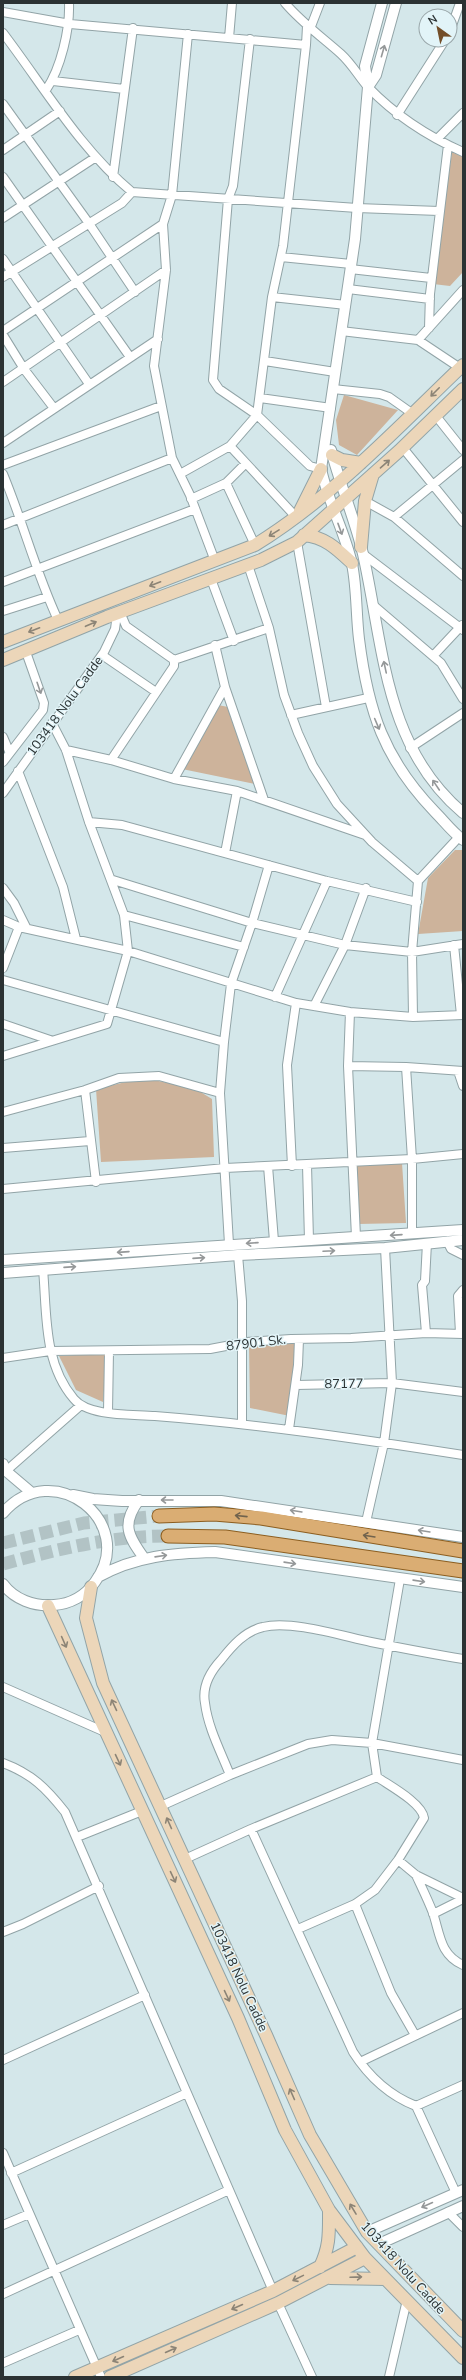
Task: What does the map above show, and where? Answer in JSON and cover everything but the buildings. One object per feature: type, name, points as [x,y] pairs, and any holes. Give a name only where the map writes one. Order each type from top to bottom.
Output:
[{"type":"main road","points":[[3,642],[255,545],[296,517],[326,493],[414,414],[461,366]]},
{"type":"main road","points":[[3,660],[26,652],[118,613],[248,565],[300,538],[403,448],[463,390]]},
{"type":"main road","points":[[332,455],[342,460],[360,463]]},
{"type":"main road","points":[[296,517],[321,469]]},
{"type":"main road","points":[[362,550],[365,501],[373,474]]},
{"type":"main road","points":[[300,538],[316,536],[328,542],[352,564]]},
{"type":"main road","points":[[159,1516],[214,1514],[261,1518],[463,1551]]},
{"type":"main road","points":[[168,1536],[225,1538],[463,1572]]},
{"type":"main road","name":"103418 Nolu Cadde","points":[[95,1582],[86,1618],[103,1683],[161,1806],[310,2135],[367,2232],[463,2331]]},
{"type":"main road","points":[[48,1606],[238,2018],[285,2130],[329,2210],[365,2258],[463,2358]]},
{"type":"main road","points":[[320,2267],[327,2252],[330,2238],[329,2210]]},
{"type":"main road","points":[[75,2377],[98,2373],[273,2291],[358,2247]]},
{"type":"main road","points":[[110,2377],[278,2303],[365,2258]]},
{"type":"main road","points":[[326,2278],[385,2279]]},
{"type":"street","points":[[46,90],[53,81],[70,24],[69,3]]},
{"type":"street","points":[[230,38],[232,3]]},
{"type":"street","points":[[285,3],[309,27],[342,56],[368,87],[397,115],[437,139],[463,152]]},
{"type":"street","points":[[180,474],[230,446],[257,415],[272,297],[281,257],[306,45],[309,27],[320,3]]},
{"type":"street","points":[[382,3],[365,66],[368,87],[351,267],[321,469],[326,493],[352,564],[359,639],[368,698],[377,725],[397,764],[420,797],[461,838],[418,881],[412,952],[413,1016]]},
{"type":"street","points":[[368,87],[376,75],[396,3]]},
{"type":"street","points":[[3,12],[70,24],[133,28],[306,45]]},
{"type":"street","points":[[113,177],[133,28]]},
{"type":"street","points":[[3,33],[96,157],[113,177],[132,192],[357,208],[439,211]]},
{"type":"street","points":[[188,34],[172,195],[163,224],[166,270],[154,366],[172,458],[191,499],[215,561]]},
{"type":"street","points":[[250,39],[233,186],[228,199],[213,380],[219,389],[257,415],[310,466],[321,469]]},
{"type":"street","points":[[397,115],[441,48]]},
{"type":"street","points":[[53,81],[124,89]]},
{"type":"street","points":[[3,104],[88,222],[110,258],[135,292]]},
{"type":"street","points":[[3,150],[60,111]]},
{"type":"street","points":[[437,139],[463,113]]},
{"type":"street","points":[[429,328],[431,278],[448,145]]},
{"type":"street","points":[[3,218],[96,157]]},
{"type":"street","points":[[3,177],[75,281],[102,314],[130,357]]},
{"type":"street","points":[[3,277],[88,222],[122,202],[132,192]]},
{"type":"street","points":[[3,331],[75,281],[163,224]]},
{"type":"street","points":[[281,257],[431,278]]},
{"type":"street","points":[[3,259],[35,308],[89,384]]},
{"type":"street","points":[[3,382],[24,369],[59,342],[166,270]]},
{"type":"street","points":[[348,289],[430,299]]},
{"type":"street","points":[[418,340],[463,290]]},
{"type":"street","points":[[272,297],[346,305]]},
{"type":"street","points":[[342,331],[418,340],[461,366]]},
{"type":"street","points":[[3,335],[24,369],[53,408]]},
{"type":"street","points":[[3,443],[53,408],[158,339]]},
{"type":"street","points":[[265,361],[335,372]]},
{"type":"street","points":[[333,389],[380,394],[389,397],[414,414]]},
{"type":"street","points":[[260,398],[330,408]]},
{"type":"street","points":[[3,465],[161,406]]},
{"type":"street","points":[[436,416],[463,450]]},
{"type":"street","points":[[326,433],[339,481],[362,550],[389,687],[410,748],[443,796],[463,813]]},
{"type":"street","points":[[230,446],[245,464],[296,517]]},
{"type":"street","points":[[403,448],[463,522]]},
{"type":"street","points":[[3,525],[172,458]]},
{"type":"street","points":[[394,517],[463,460]]},
{"type":"street","points":[[191,499],[226,483],[245,464]]},
{"type":"street","points":[[3,474],[22,518],[36,568],[58,620]]},
{"type":"street","points":[[226,483],[255,545]]},
{"type":"street","points":[[365,501],[394,517],[462,573]]},
{"type":"street","points":[[3,582],[36,568],[195,509]]},
{"type":"street","points":[[300,538],[326,707]]},
{"type":"street","points":[[362,550],[462,627],[433,656]]},
{"type":"street","points":[[248,565],[269,628],[291,715],[313,766],[337,804],[366,835],[418,881]]},
{"type":"street","points":[[211,579],[234,641]]},
{"type":"street","points":[[3,611],[47,597]]},
{"type":"street","points":[[372,604],[441,663],[463,699]]},
{"type":"street","points":[[118,613],[126,626],[174,660]]},
{"type":"street","name":"103418 Nolu Cadde","points":[[3,793],[102,655],[115,629],[118,613]]},
{"type":"street","points":[[174,660],[269,628]]},
{"type":"street","points":[[215,645],[225,687],[264,800]]},
{"type":"street","points":[[3,762],[43,710],[44,703],[26,652]]},
{"type":"street","points":[[102,655],[156,692]]},
{"type":"street","points":[[111,760],[174,666],[174,660]]},
{"type":"street","points":[[174,779],[225,687]]},
{"type":"street","points":[[291,715],[368,698]]},
{"type":"street","points":[[410,748],[463,713]]},
{"type":"street","points":[[3,1056],[50,1040],[107,1024],[128,951],[124,915],[113,880],[89,822],[66,750],[52,723]]},
{"type":"street","points":[[3,737],[10,751]]},
{"type":"street","points":[[66,750],[111,760],[174,779],[237,791],[366,835]]},
{"type":"street","points":[[18,771],[64,887],[76,939]]},
{"type":"street","points":[[225,853],[237,791]]},
{"type":"street","points":[[89,822],[122,825],[327,881],[366,888],[417,902]]},
{"type":"street","points":[[229,1244],[220,1093],[224,1042],[231,984],[252,923],[269,865]]},
{"type":"street","points":[[113,880],[252,923],[302,936],[345,944],[412,952],[463,944]]},
{"type":"street","points":[[275,997],[327,881]]},
{"type":"street","points":[[3,888],[14,902],[22,927],[3,968]]},
{"type":"street","points":[[314,1006],[345,944],[366,888]]},
{"type":"street","points":[[124,915],[244,947]]},
{"type":"street","points":[[3,920],[22,927],[128,951],[296,1003],[350,1012],[413,1016],[462,1015],[454,945]]},
{"type":"street","points":[[3,980],[111,1012],[224,1042]]},
{"type":"street","points":[[292,1166],[287,1065],[296,1003]]},
{"type":"street","points":[[350,1012],[348,1066],[356,1237]]},
{"type":"street","points":[[3,1024],[50,1040]]},
{"type":"street","points":[[348,1066],[406,1067],[461,1071],[463,1086]]},
{"type":"street","points":[[406,1067],[412,1159],[412,1234]]},
{"type":"street","points":[[3,1112],[85,1090],[119,1078],[159,1076],[220,1093]]},
{"type":"street","points":[[85,1090],[96,1182]]},
{"type":"street","points":[[3,1148],[90,1141]]},
{"type":"street","points":[[3,1189],[96,1182],[225,1168],[292,1166],[412,1159],[463,1154]]},
{"type":"street","points":[[307,1165],[309,1240]]},
{"type":"street","points":[[268,1166],[274,1241]]},
{"type":"street","points":[[3,1260],[274,1241],[463,1230]]},
{"type":"street","points":[[3,1273],[238,1255],[385,1248],[463,1240]]},
{"type":"street","points":[[446,1241],[451,1249],[463,1255]]},
{"type":"street","points":[[426,1333],[422,1285],[426,1281],[427,1243]]},
{"type":"street","points":[[366,1522],[384,1443],[392,1383],[385,1248]]},
{"type":"street","points":[[238,1255],[242,1301],[242,1422]]},
{"type":"street","points":[[43,1269],[50,1351],[59,1376],[74,1399],[87,1409],[108,1412],[242,1422],[463,1455]]},
{"type":"street","points":[[462,1334],[458,1296],[463,1290]]},
{"type":"street","name":"87901 Sk.","points":[[3,1358],[50,1351],[109,1352],[210,1349],[241,1343],[299,1339],[351,1338],[426,1333],[462,1334]]},
{"type":"street","points":[[289,1429],[296,1385],[299,1339]]},
{"type":"street","points":[[108,1412],[109,1352]]},
{"type":"street","name":"87177","points":[[296,1385],[392,1383],[463,1392]]},
{"type":"street","points":[[32,1493],[5,1467],[81,1405]]},
{"type":"street","points":[[3,1512],[16,1500],[32,1493],[53,1490],[93,1499],[221,1501],[463,1537]]},
{"type":"street","points":[[73,1495],[92,1510],[104,1531],[106,1555],[95,1582]]},
{"type":"street","points":[[139,1500],[130,1513],[128,1525],[132,1541],[144,1558]]},
{"type":"street","points":[[3,1584],[6,1592],[24,1601],[48,1606],[72,1601],[95,1582],[117,1567],[144,1558],[182,1553],[215,1552],[463,1587]]},
{"type":"street","points":[[298,1929],[355,1904],[379,1886],[398,1860],[424,1818],[423,1812],[417,1805],[377,1777],[372,1743],[400,1579]]},
{"type":"street","points":[[230,1775],[204,1703],[205,1685],[215,1666],[247,1634],[262,1627],[279,1625],[463,1659]]},
{"type":"street","points":[[3,1687],[105,1732]]},
{"type":"street","points":[[161,1806],[230,1775],[308,1744],[332,1740],[372,1743],[463,1760]]},
{"type":"street","points":[[3,1763],[21,1770],[45,1787],[65,1812],[99,1886],[273,2291]]},
{"type":"street","points":[[185,1859],[251,1829],[377,1777]]},
{"type":"street","points":[[77,1837],[142,1811]]},
{"type":"street","points":[[251,1829],[360,2062],[382,2087],[399,2099],[416,2106],[459,2191],[367,2232]]},
{"type":"street","points":[[398,1860],[416,1875],[463,1898]]},
{"type":"street","points":[[416,1875],[433,1914],[439,1939],[446,1952],[463,1965]]},
{"type":"street","points":[[4,1929],[99,1886]]},
{"type":"street","points":[[433,1914],[463,1898]]},
{"type":"street","points":[[355,1904],[391,1993],[415,2035]]},
{"type":"street","points":[[3,2060],[145,1995]]},
{"type":"street","points":[[360,2062],[463,2013]]},
{"type":"street","points":[[416,2106],[463,2085]]},
{"type":"street","points":[[12,2174],[187,2093]]},
{"type":"street","points":[[3,2153],[98,2373]]},
{"type":"street","points":[[3,2294],[229,2190]]},
{"type":"street","points":[[379,2244],[463,2206]]},
{"type":"street","points":[[448,2212],[463,2227]]},
{"type":"street","points":[[3,2225],[29,2214]]},
{"type":"street","points":[[389,2377],[407,2300]]},
{"type":"street","points":[[278,2303],[312,2377]]},
{"type":"street","points":[[3,2363],[79,2330]]},
{"type":"shaded area","points":[[452,152],[463,157],[463,272],[450,286],[433,284]]},
{"type":"shaded area","points":[[344,395],[398,410],[357,455],[339,445],[336,420]]},
{"type":"shaded area","points":[[218,705],[228,707],[255,784],[182,769]]},
{"type":"shaded area","points":[[455,850],[463,850],[463,931],[418,934],[428,878]]},
{"type":"shaded area","points":[[143,1078],[194,1088],[212,1099],[214,1157],[101,1162],[96,1089]]},
{"type":"shaded area","points":[[402,1163],[406,1223],[358,1224],[356,1165]]},
{"type":"shaded area","points":[[295,1341],[290,1416],[250,1408],[249,1344]]},
{"type":"shaded area","points":[[107,1353],[103,1402],[76,1390],[59,1356]]},
{"type":"tunnel","points":[[3,1543],[84,1523],[159,1516]]},
{"type":"tunnel","points":[[3,1564],[85,1544],[126,1538],[168,1536]]}]
